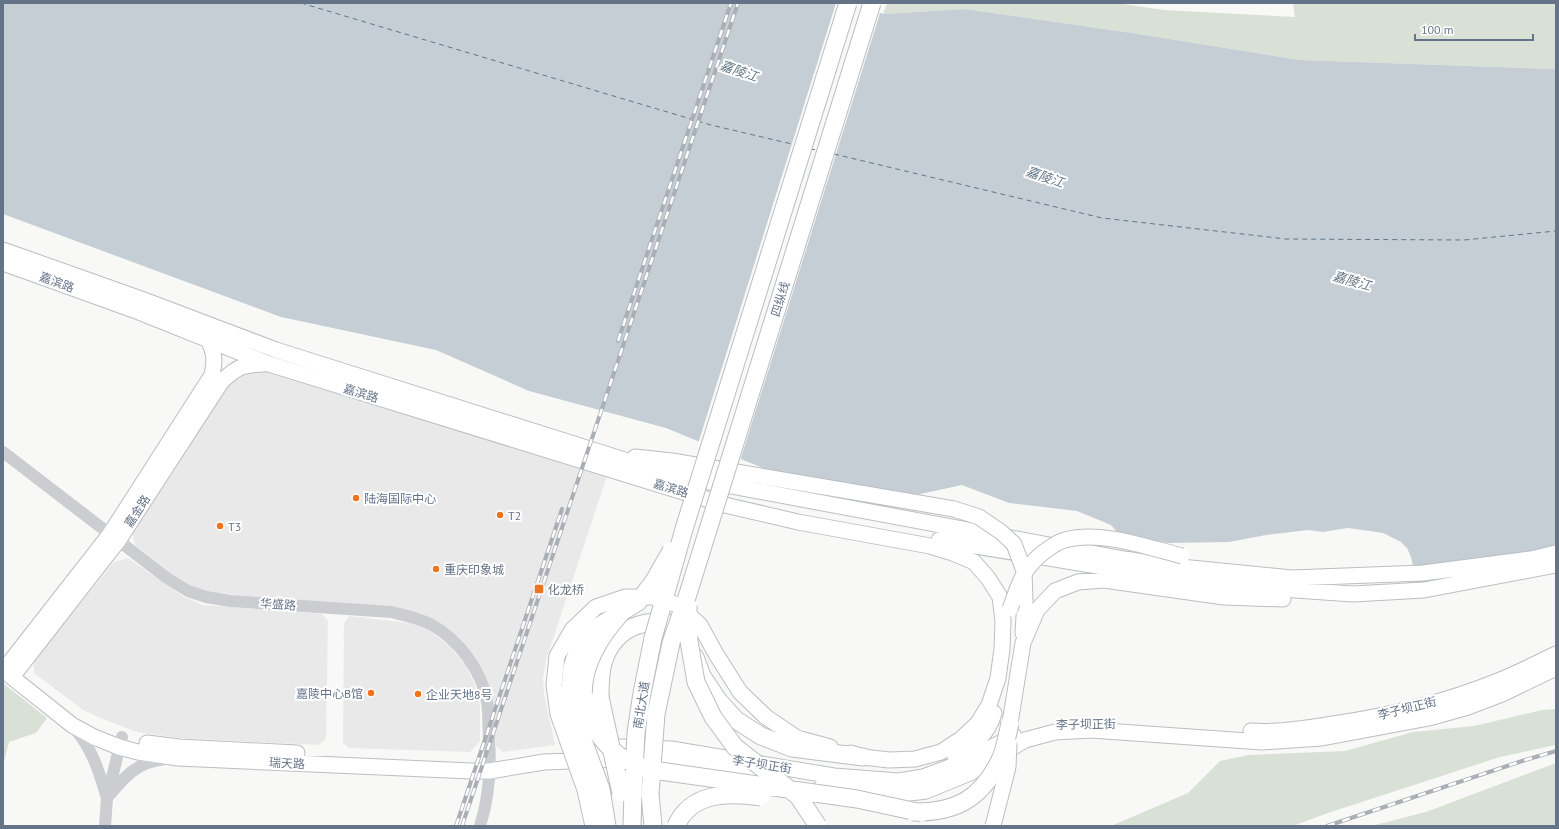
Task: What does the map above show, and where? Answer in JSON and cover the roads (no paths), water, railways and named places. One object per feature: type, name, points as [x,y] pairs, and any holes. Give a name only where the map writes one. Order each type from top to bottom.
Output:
[{"type":"highway","name":"四纵线","points":[[668,588],[684,529],[848,3]]},
{"type":"highway","name":"四纵线","points":[[688,594],[872,3]]},
{"type":"highway","points":[[607,826],[601,789],[572,710],[570,689],[572,668],[579,645],[596,628],[638,602],[654,581],[684,529]]},
{"type":"highway","name":"南北大道","points":[[632,826],[627,792],[642,693],[653,638],[668,588]]},
{"type":"highway","points":[[688,594],[689,641],[696,682],[713,718],[735,747],[798,796],[818,826]]},
{"type":"highway","name":"南北大道","points":[[652,826],[650,794],[656,714],[671,643],[688,594]]},
{"type":"highway","points":[[621,613],[605,631],[593,652],[586,673],[583,694],[588,717],[603,741],[621,757],[646,769],[857,800],[922,812]]},
{"type":"highway","points":[[626,826],[627,792],[600,697],[600,678],[603,663],[611,647],[622,634],[636,625],[652,621],[669,622],[696,635],[716,654]]},
{"type":"highway","points":[[689,641],[702,676],[718,700],[736,720],[761,736],[792,748],[863,757]]},
{"type":"highway","points":[[676,826],[679,819],[692,804],[709,798],[726,795],[747,795],[856,811],[922,812],[948,809],[972,798],[985,786],[1000,761],[1010,724]]},
{"type":"main road","name":"嘉滨路","points":[[3,250],[144,300],[276,350],[600,454],[672,468]]},
{"type":"main road","name":"嘉滨路","points":[[3,263],[139,312],[269,364],[725,505]]},
{"type":"main road","name":"嘉金路","points":[[114,537],[212,375],[214,351],[208,340]]},
{"type":"main road","name":"嘉金路","points":[[8,669],[114,537],[222,381],[234,370],[247,364],[269,364]]},
{"type":"main road","points":[[672,468],[1124,559],[1180,567],[1292,578],[1423,573],[1531,564],[1556,565]]},
{"type":"main road","points":[[672,468],[954,509],[979,517],[1001,532],[1014,544],[1024,571],[1025,600],[1023,644],[1010,724],[1008,767],[993,826]]},
{"type":"main road","points":[[725,505],[1206,584],[1352,594]]},
{"type":"main road","points":[[725,505],[798,522],[930,546],[953,552],[974,562],[988,578],[1000,597],[1003,620],[1002,649]]},
{"type":"main road","points":[[594,754],[623,741],[643,739],[661,740],[840,768],[901,774],[935,767],[965,752],[983,734],[993,716],[1002,649],[1010,608],[1020,582],[1032,562],[1064,540],[1086,537],[1105,538],[1128,542],[1182,556],[1292,578]]},
{"type":"main road","points":[[1023,644],[1036,610],[1055,591],[1078,582],[1104,580],[1224,597],[1291,600],[1352,594],[1424,590],[1531,564],[1556,553]]},
{"type":"main road","points":[[593,826],[585,790],[558,714],[554,685],[556,656],[572,630],[596,607],[625,597],[653,597],[678,605],[700,625],[740,692],[766,717],[797,738],[863,757],[889,760],[915,759],[941,752],[961,739],[978,723],[989,705],[998,678]]},
{"type":"main road","name":"李子坝正街","points":[[594,754],[649,747],[671,749],[834,776],[899,780],[922,777],[958,764],[1023,731],[1064,722],[1092,721],[1262,732],[1323,726],[1385,715],[1425,705],[1498,681],[1556,654]]},
{"type":"main road","name":"李子坝正街","points":[[594,754],[621,759],[667,763],[825,787],[902,794],[926,791],[970,773],[1025,740],[1045,734],[1064,731],[1091,730],[1262,742],[1322,738],[1413,721],[1455,710],[1502,694],[1556,668]]},
{"type":"main road","name":"瑞天路","points":[[8,669],[72,725],[94,737],[120,742],[137,741],[179,747],[490,766],[544,762],[594,754]]},
{"type":"main road","name":"瑞天路","points":[[8,669],[75,717],[138,752],[178,758],[471,771],[490,766]]},
{"type":"street","name":"华盛路","points":[[3,452],[167,578],[188,591],[206,597],[230,601],[391,612],[412,617],[432,625],[454,641],[477,674],[487,702],[490,766],[485,809],[480,826]]},
{"type":"street","points":[[72,725],[85,741],[91,752],[108,798]]},
{"type":"street","points":[[105,826],[108,798],[120,742]]},
{"type":"street","points":[[108,798],[125,777],[140,766],[149,762],[178,758]]},
{"type":"water","name":"嘉陵江","points":[[3,3],[861,3],[883,14],[965,9],[1139,34],[1300,60],[1556,69],[1556,546],[1421,577],[1413,566],[1407,548],[1401,542],[1383,533],[1356,529],[1347,528],[1323,532],[1308,530],[1266,535],[1229,542],[1168,543],[1117,532],[1111,525],[1077,511],[1009,503],[962,485],[874,504],[855,502],[806,486],[666,428],[529,391],[436,350],[281,317],[3,214]]},
{"type":"railway","points":[[618,341],[731,3]]},
{"type":"railway","points":[[462,826],[738,3]]},
{"type":"railway","points":[[456,826],[562,509]]},
{"type":"railway","points":[[1327,826],[1556,751]]},
{"type":"place","name":"陆海国际中心","points":[[356,498]]},
{"type":"place","name":"T2","points":[[500,515]]},
{"type":"place","name":"T3","points":[[220,526]]},
{"type":"place","name":"重庆印象城","points":[[436,569]]},
{"type":"place","name":"化龙桥","points":[[539,589]]},
{"type":"place","name":"嘉陵中心B馆","points":[[371,693]]},
{"type":"place","name":"企业天地8号","points":[[418,694]]}]
